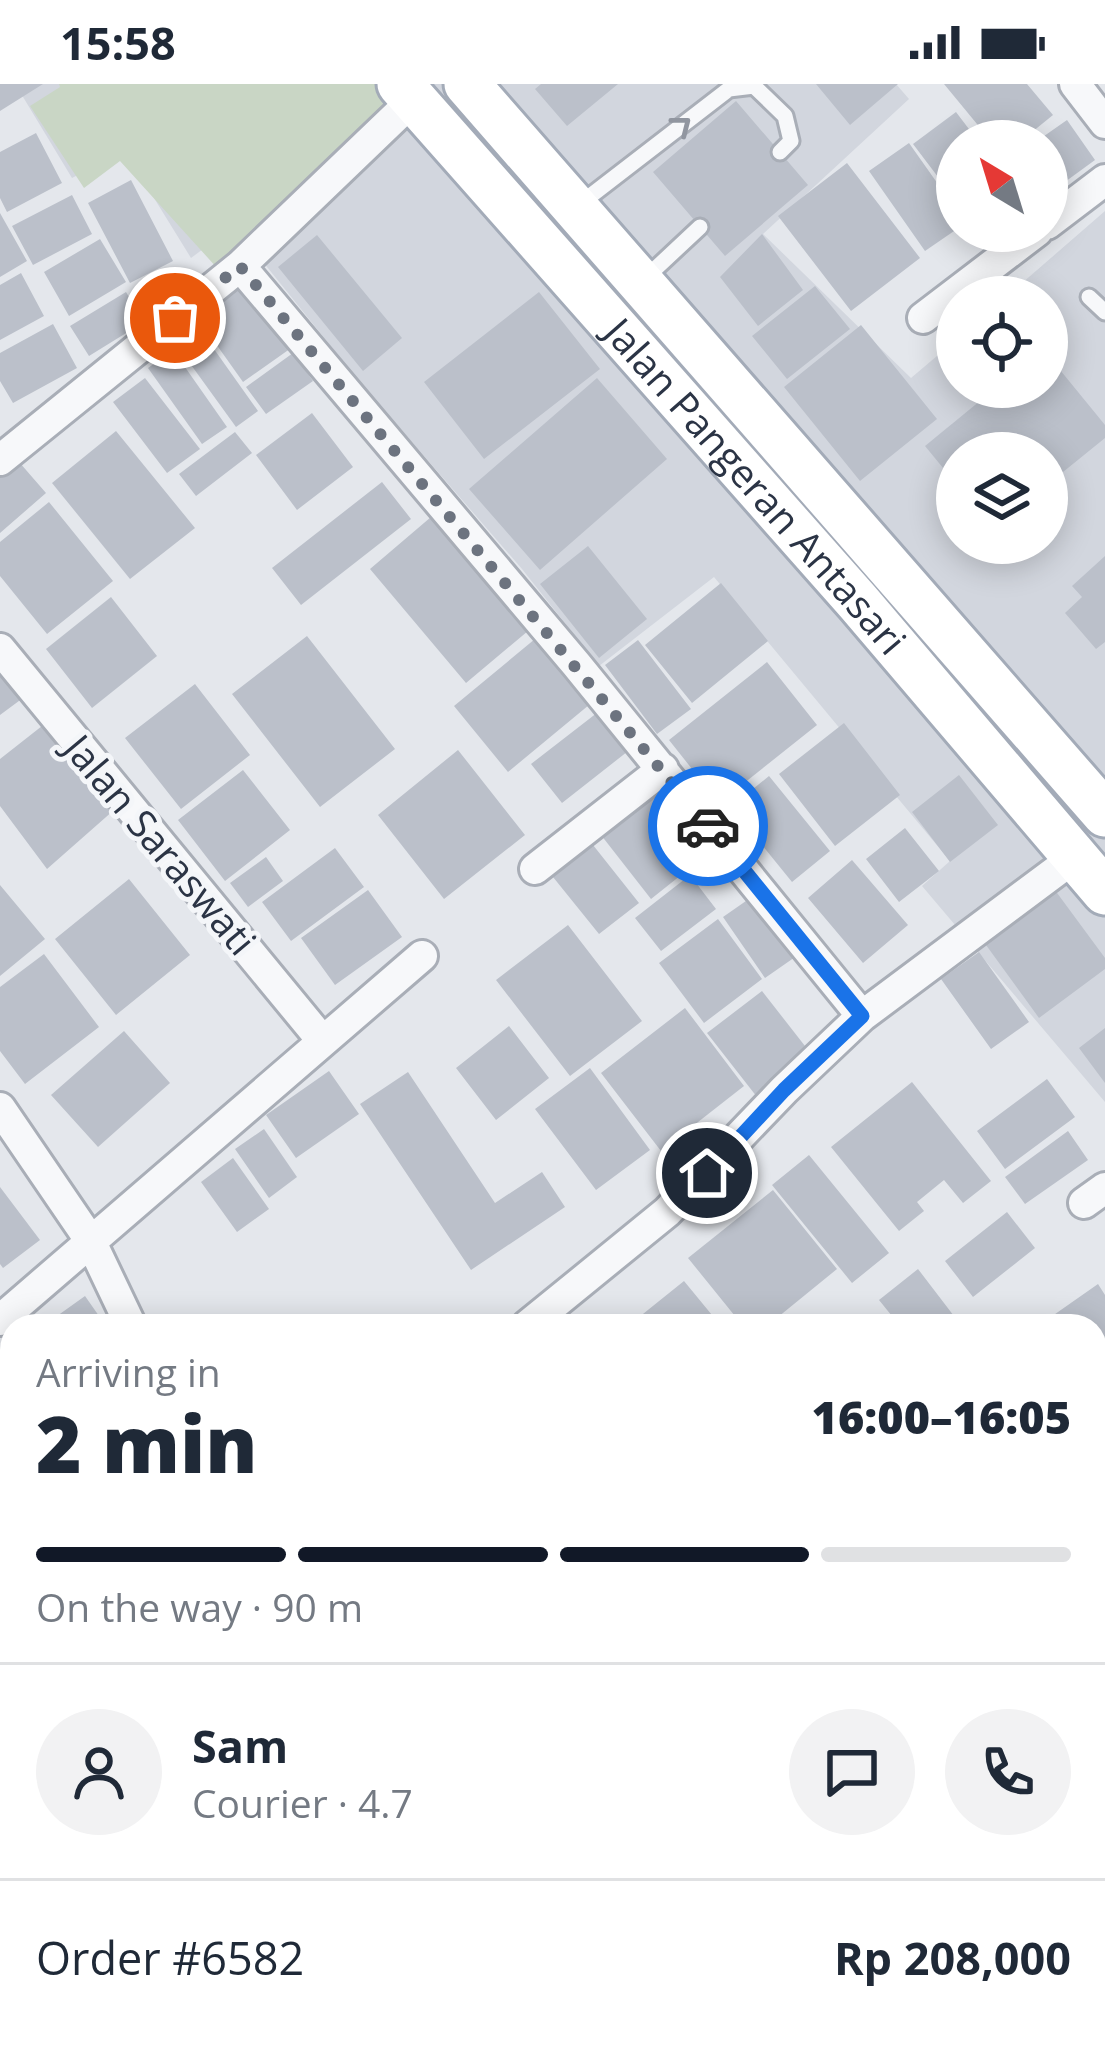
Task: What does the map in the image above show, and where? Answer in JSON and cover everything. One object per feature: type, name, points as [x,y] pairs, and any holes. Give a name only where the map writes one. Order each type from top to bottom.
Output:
[{"type":"main road","points":[[467,84],[1105,814]]},
{"type":"main road","name":"Jalan Pangeran Antasari","points":[[490,84],[1105,788]]},
{"type":"main road","points":[[414,89],[1090,857],[1105,892]]},
{"type":"street","points":[[1075,84],[1105,123]]},
{"type":"street","points":[[0,460],[240,266],[414,89]]},
{"type":"street","points":[[1068,208],[1105,180]]},
{"type":"street","points":[[923,318],[1009,252]]},
{"type":"street","points":[[240,266],[663,769],[862,1016]]},
{"type":"street","name":"Jalan Saraswati","points":[[0,649],[321,1039]]},
{"type":"street","points":[[535,869],[663,769]]},
{"type":"street","points":[[544,1314],[667,1212],[862,1016],[1090,857]]},
{"type":"street","points":[[7,1314],[422,956]]},
{"type":"street","points":[[0,1108],[90,1240],[125,1314]]},
{"type":"lane","points":[[589,197],[729,89],[754,86],[785,116],[791,141],[780,152]]},
{"type":"lane","points":[[654,270],[700,227]]},
{"type":"lane","points":[[1089,297],[1105,311]]},
{"type":"shaded area","points":[[21,84],[896,84],[909,99],[763,234],[911,378],[936,357],[936,408],[1068,408],[1068,276],[1030,276],[1058,252],[1068,252],[1068,243],[1105,211],[1105,1102],[922,886],[950,861],[714,577],[599,666],[234,226],[191,258],[125,151],[72,178],[17,87]]},
{"type":"green space","points":[[59,84],[380,84],[397,104],[218,269],[120,161],[84,188],[30,106]]},
{"type":"building","points":[[0,84],[43,84],[0,111]]},
{"type":"building","points":[[541,84],[618,84],[567,126],[535,89]]},
{"type":"building","points":[[816,84],[898,84],[850,125]]},
{"type":"building","points":[[944,84],[1027,84],[1053,115],[1047,120],[974,120]]},
{"type":"building","points":[[736,101],[808,185],[725,256],[653,172]]},
{"type":"building","points":[[1068,121],[1095,160],[1068,180]]},
{"type":"building","points":[[936,127],[936,174],[913,144]]},
{"type":"building","points":[[36,133],[62,183],[7,212],[0,198],[0,152]]},
{"type":"building","points":[[909,143],[936,181],[936,243],[925,251],[869,171]]},
{"type":"building","points":[[847,163],[920,258],[851,311],[778,216]]},
{"type":"building","points":[[131,180],[173,261],[130,283],[88,203]]},
{"type":"building","points":[[72,195],[92,234],[33,265],[12,226]]},
{"type":"building","points":[[0,213],[27,261],[0,277]]},
{"type":"building","points":[[762,234],[803,290],[758,326],[720,277]]},
{"type":"building","points":[[317,235],[402,338],[363,371],[278,267]]},
{"type":"building","points":[[100,239],[126,282],[69,316],[44,272]]},
{"type":"building","points":[[21,273],[44,316],[0,340],[0,285]]},
{"type":"building","points":[[245,277],[294,346],[243,382],[194,313]]},
{"type":"building","points":[[815,286],[850,329],[787,379],[752,336]]},
{"type":"building","points":[[126,292],[144,322],[89,356],[70,326]]},
{"type":"building","points":[[539,292],[600,369],[484,459],[424,382]]},
{"type":"building","points":[[53,324],[77,368],[13,403],[0,381],[0,353]]},
{"type":"building","points":[[861,325],[937,419],[860,481],[784,387]]},
{"type":"building","points":[[204,335],[258,411],[236,427],[181,351]]},
{"type":"building","points":[[173,350],[227,427],[202,444],[148,368]]},
{"type":"building","points":[[293,353],[313,381],[266,414],[246,387]]},
{"type":"building","points":[[145,378],[200,449],[167,473],[113,402]]},
{"type":"building","points":[[597,378],[667,459],[540,570],[469,489]]},
{"type":"building","points":[[1068,380],[1105,425],[1105,438],[1068,468],[1068,432],[942,432],[971,408],[1068,408]]},
{"type":"building","points":[[312,413],[353,467],[297,510],[256,455]]},
{"type":"building","points":[[116,431],[195,528],[130,579],[52,483]]},
{"type":"building","points":[[235,432],[252,453],[196,496],[179,474]]},
{"type":"building","points":[[936,437],[936,459],[925,446]]},
{"type":"building","points":[[13,455],[46,493],[0,533],[0,467]]},
{"type":"building","points":[[382,482],[411,519],[301,605],[272,568]]},
{"type":"building","points":[[49,502],[113,581],[47,634],[0,576],[0,542]]},
{"type":"building","points":[[431,517],[528,631],[466,683],[370,569]]},
{"type":"building","points":[[588,546],[647,619],[599,658],[540,584]]},
{"type":"building","points":[[1105,556],[1105,642],[1096,649],[1065,613],[1082,597],[1072,586]]},
{"type":"building","points":[[721,583],[768,641],[692,703],[645,645]]},
{"type":"building","points":[[111,597],[157,656],[92,708],[46,649]]},
{"type":"building","points":[[541,634],[595,700],[508,772],[454,706]]},
{"type":"building","points":[[307,636],[395,749],[320,807],[232,694]]},
{"type":"building","points":[[638,640],[691,709],[657,734],[605,665]]},
{"type":"building","points":[[0,659],[27,695],[0,715]]},
{"type":"building","points":[[767,662],[817,725],[719,803],[669,740]]},
{"type":"building","points":[[195,684],[250,755],[181,809],[125,738]]},
{"type":"building","points":[[602,709],[632,748],[562,803],[531,764]]},
{"type":"building","points":[[844,723],[900,795],[835,846],[779,774]]},
{"type":"building","points":[[42,726],[114,810],[47,869],[0,806],[0,759]]},
{"type":"building","points":[[458,750],[525,835],[444,899],[378,815]]},
{"type":"building","points":[[243,770],[290,830],[225,881],[178,820]]},
{"type":"building","points":[[959,775],[998,825],[950,862],[912,812]]},
{"type":"building","points":[[769,776],[830,851],[792,882],[731,807]]},
{"type":"building","points":[[659,789],[710,852],[651,899],[601,835]]},
{"type":"building","points":[[905,828],[939,871],[899,902],[866,859]]},
{"type":"building","points":[[593,845],[639,903],[599,934],[553,877]]},
{"type":"building","points":[[335,848],[364,887],[291,941],[262,902]]},
{"type":"building","points":[[266,857],[283,881],[248,907],[230,883]]},
{"type":"building","points":[[852,860],[908,925],[863,963],[808,898]]},
{"type":"building","points":[[690,875],[716,909],[661,951],[635,918]]},
{"type":"building","points":[[129,879],[190,955],[116,1015],[55,939]]},
{"type":"building","points":[[1049,882],[1105,958],[1105,969],[1039,1018],[978,934]]},
{"type":"building","points":[[0,885],[45,939],[0,976]]},
{"type":"building","points":[[368,890],[402,937],[335,985],[301,938]]},
{"type":"building","points":[[756,894],[798,955],[765,978],[723,917]]},
{"type":"building","points":[[718,919],[762,979],[704,1023],[659,963]]},
{"type":"building","points":[[568,925],[642,1021],[570,1076],[496,980]]},
{"type":"building","points":[[979,952],[1029,1022],[991,1049],[941,979]]},
{"type":"building","points":[[44,954],[99,1027],[25,1084],[0,1051],[0,987]]},
{"type":"building","points":[[762,991],[812,1055],[757,1097],[707,1033]]},
{"type":"building","points":[[685,1008],[744,1086],[661,1151],[601,1073]]},
{"type":"building","points":[[509,1026],[549,1078],[496,1120],[456,1068]]},
{"type":"building","points":[[1105,1028],[1105,1083],[1079,1048]]},
{"type":"building","points":[[124,1031],[170,1083],[98,1147],[51,1095]]},
{"type":"building","points":[[590,1068],[650,1150],[596,1190],[535,1109]]},
{"type":"building","points":[[329,1071],[359,1114],[296,1158],[266,1115]]},
{"type":"building","points":[[408,1072],[495,1203],[542,1172],[565,1207],[471,1270],[360,1104]]},
{"type":"building","points":[[1047,1079],[1075,1117],[1005,1169],[977,1131]]},
{"type":"building","points":[[912,1082],[991,1181],[963,1203],[944,1180],[917,1202],[924,1211],[899,1231],[831,1147]]},
{"type":"building","points":[[264,1129],[297,1177],[269,1198],[235,1149]]},
{"type":"building","points":[[1068,1131],[1088,1160],[1025,1204],[1005,1177]]},
{"type":"building","points":[[809,1155],[889,1253],[852,1283],[772,1185]]},
{"type":"building","points":[[233,1158],[269,1209],[237,1232],[201,1182]]},
{"type":"building","points":[[0,1187],[40,1240],[3,1268],[0,1264]]},
{"type":"building","points":[[773,1190],[837,1269],[782,1314],[733,1314],[688,1258]]},
{"type":"building","points":[[1007,1212],[1035,1248],[973,1297],[945,1261]]},
{"type":"building","points":[[918,1269],[952,1314],[890,1314],[879,1300]]},
{"type":"building","points":[[684,1281],[711,1314],[643,1314]]},
{"type":"building","points":[[1098,1284],[1105,1295],[1105,1314],[1055,1314]]},
{"type":"building","points":[[85,1296],[98,1314],[60,1314]]},
{"type":"way so far","points":[[175,318],[240,266],[708,826]]},
{"type":"route","points":[[707,1173],[862,1016],[708,826]]}]
